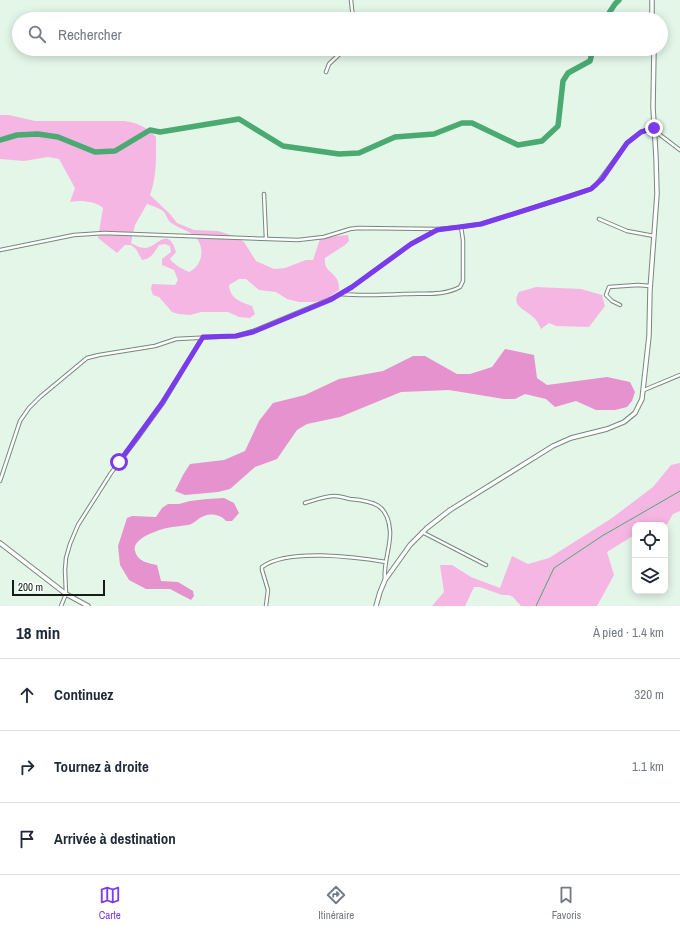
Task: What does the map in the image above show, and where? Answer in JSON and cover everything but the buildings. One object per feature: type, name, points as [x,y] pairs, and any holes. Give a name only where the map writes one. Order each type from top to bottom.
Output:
[{"type":"street","points":[[351,0],[352,12]]},
{"type":"street","points":[[652,0],[652,12]]},
{"type":"street","points":[[326,72],[329,64],[338,56]]},
{"type":"street","points":[[376,606],[380,592],[386,580],[404,553],[422,532],[450,510],[553,446],[571,438],[614,427],[624,422],[638,409],[644,390],[649,336],[650,286],[657,186],[653,107],[654,56]]},
{"type":"street","points":[[0,250],[74,235],[104,233],[266,239],[313,239],[358,228],[437,230],[461,227],[481,224],[591,189],[602,179],[627,143],[641,132],[654,130],[680,150]]},
{"type":"street","points":[[264,194],[266,239]]},
{"type":"street","points":[[599,219],[627,231],[654,236]]},
{"type":"street","points":[[340,294],[379,296],[424,294],[440,293],[460,287],[463,282],[463,240],[461,227]]},
{"type":"street","points":[[0,481],[20,421],[40,397],[88,358],[154,346],[176,339],[236,336],[253,332],[330,300],[352,287],[411,244],[437,230]]},
{"type":"street","points":[[620,305],[612,301],[606,295],[609,287],[638,285],[650,286]]},
{"type":"street","points":[[61,606],[66,594],[66,558],[78,525],[111,473],[162,403],[203,337]]},
{"type":"street","points":[[644,390],[680,375]]},
{"type":"street","points":[[305,503],[319,498],[333,496],[364,500],[376,504],[382,508],[387,516],[390,533],[386,562],[386,580]]},
{"type":"street","points":[[422,532],[486,565]]},
{"type":"street","points":[[0,543],[66,594],[88,606]]},
{"type":"street","points":[[266,606],[268,590],[262,567],[266,564],[286,558],[302,556],[344,556],[386,562]]},
{"type":"shaded area","points":[[0,115],[9,115],[35,121],[124,121],[137,124],[149,130],[156,137],[155,174],[150,195],[170,214],[177,223],[194,230],[218,231],[234,236],[244,242],[256,261],[274,269],[285,268],[306,260],[313,260],[320,239],[325,237],[348,235],[349,241],[345,245],[325,258],[326,267],[337,279],[339,290],[325,300],[299,302],[287,299],[276,292],[259,290],[246,279],[239,279],[229,285],[231,294],[244,303],[252,306],[255,314],[250,318],[239,317],[228,312],[201,312],[190,315],[172,312],[159,297],[153,295],[151,289],[152,284],[175,285],[178,280],[174,270],[162,265],[162,259],[171,252],[170,246],[165,244],[159,245],[150,257],[142,260],[136,249],[131,245],[125,245],[117,253],[98,238],[103,208],[96,204],[87,202],[70,202],[75,188],[59,159],[48,157],[24,161],[0,159]],"holes":[[[147,204],[164,212],[171,223],[197,238],[200,243],[201,254],[198,265],[194,269],[189,272],[171,261],[170,259],[176,252],[173,244],[169,240],[162,240],[146,248],[138,247],[131,243],[135,225]]]},
{"type":"shaded area","points":[[536,287],[581,289],[602,295],[605,306],[589,327],[556,326],[549,323],[541,329],[536,320],[520,307],[516,301],[519,292]]},
{"type":"shaded area","points":[[505,349],[534,355],[537,378],[547,385],[607,377],[630,382],[635,392],[632,401],[627,407],[615,410],[596,410],[576,401],[555,407],[546,399],[525,394],[515,399],[504,399],[449,390],[401,392],[340,417],[307,424],[297,430],[277,459],[255,467],[230,489],[218,492],[185,495],[175,491],[190,464],[224,460],[245,451],[259,421],[273,403],[305,395],[339,379],[383,371],[413,356],[425,356],[457,374],[470,374],[492,367]]},
{"type":"shaded area","points":[[680,463],[680,511],[673,514],[668,523],[632,522],[632,537],[607,552],[614,575],[597,606],[521,606],[513,597],[509,595],[502,595],[480,587],[474,587],[465,606],[432,606],[444,592],[440,565],[452,565],[471,577],[500,588],[512,556],[528,564],[549,558],[612,518],[653,487],[671,465]]},
{"type":"shaded area","points":[[224,498],[234,503],[239,513],[232,521],[226,521],[222,517],[216,515],[207,515],[190,524],[168,528],[148,534],[135,546],[136,555],[138,558],[147,563],[157,565],[161,581],[178,582],[193,591],[194,596],[191,600],[170,589],[146,589],[129,580],[120,565],[118,546],[127,518],[132,516],[156,517],[162,508],[168,504]]},
{"type":"waterway","points":[[610,12],[619,0]]},
{"type":"waterway","points":[[0,140],[17,135],[38,134],[58,137],[95,152],[115,151],[150,130],[160,132],[239,119],[283,146],[339,154],[359,153],[395,137],[434,134],[462,123],[472,123],[518,145],[542,141],[558,126],[563,81],[568,73],[590,61],[591,56]]},
{"type":"waterway","points":[[536,606],[554,568],[602,536],[680,491]]},
{"type":"route","points":[[119,462],[162,403],[203,337],[236,336],[253,332],[330,300],[352,287],[411,244],[437,230],[481,224],[591,189],[602,179],[627,143],[638,133],[654,128]]}]
